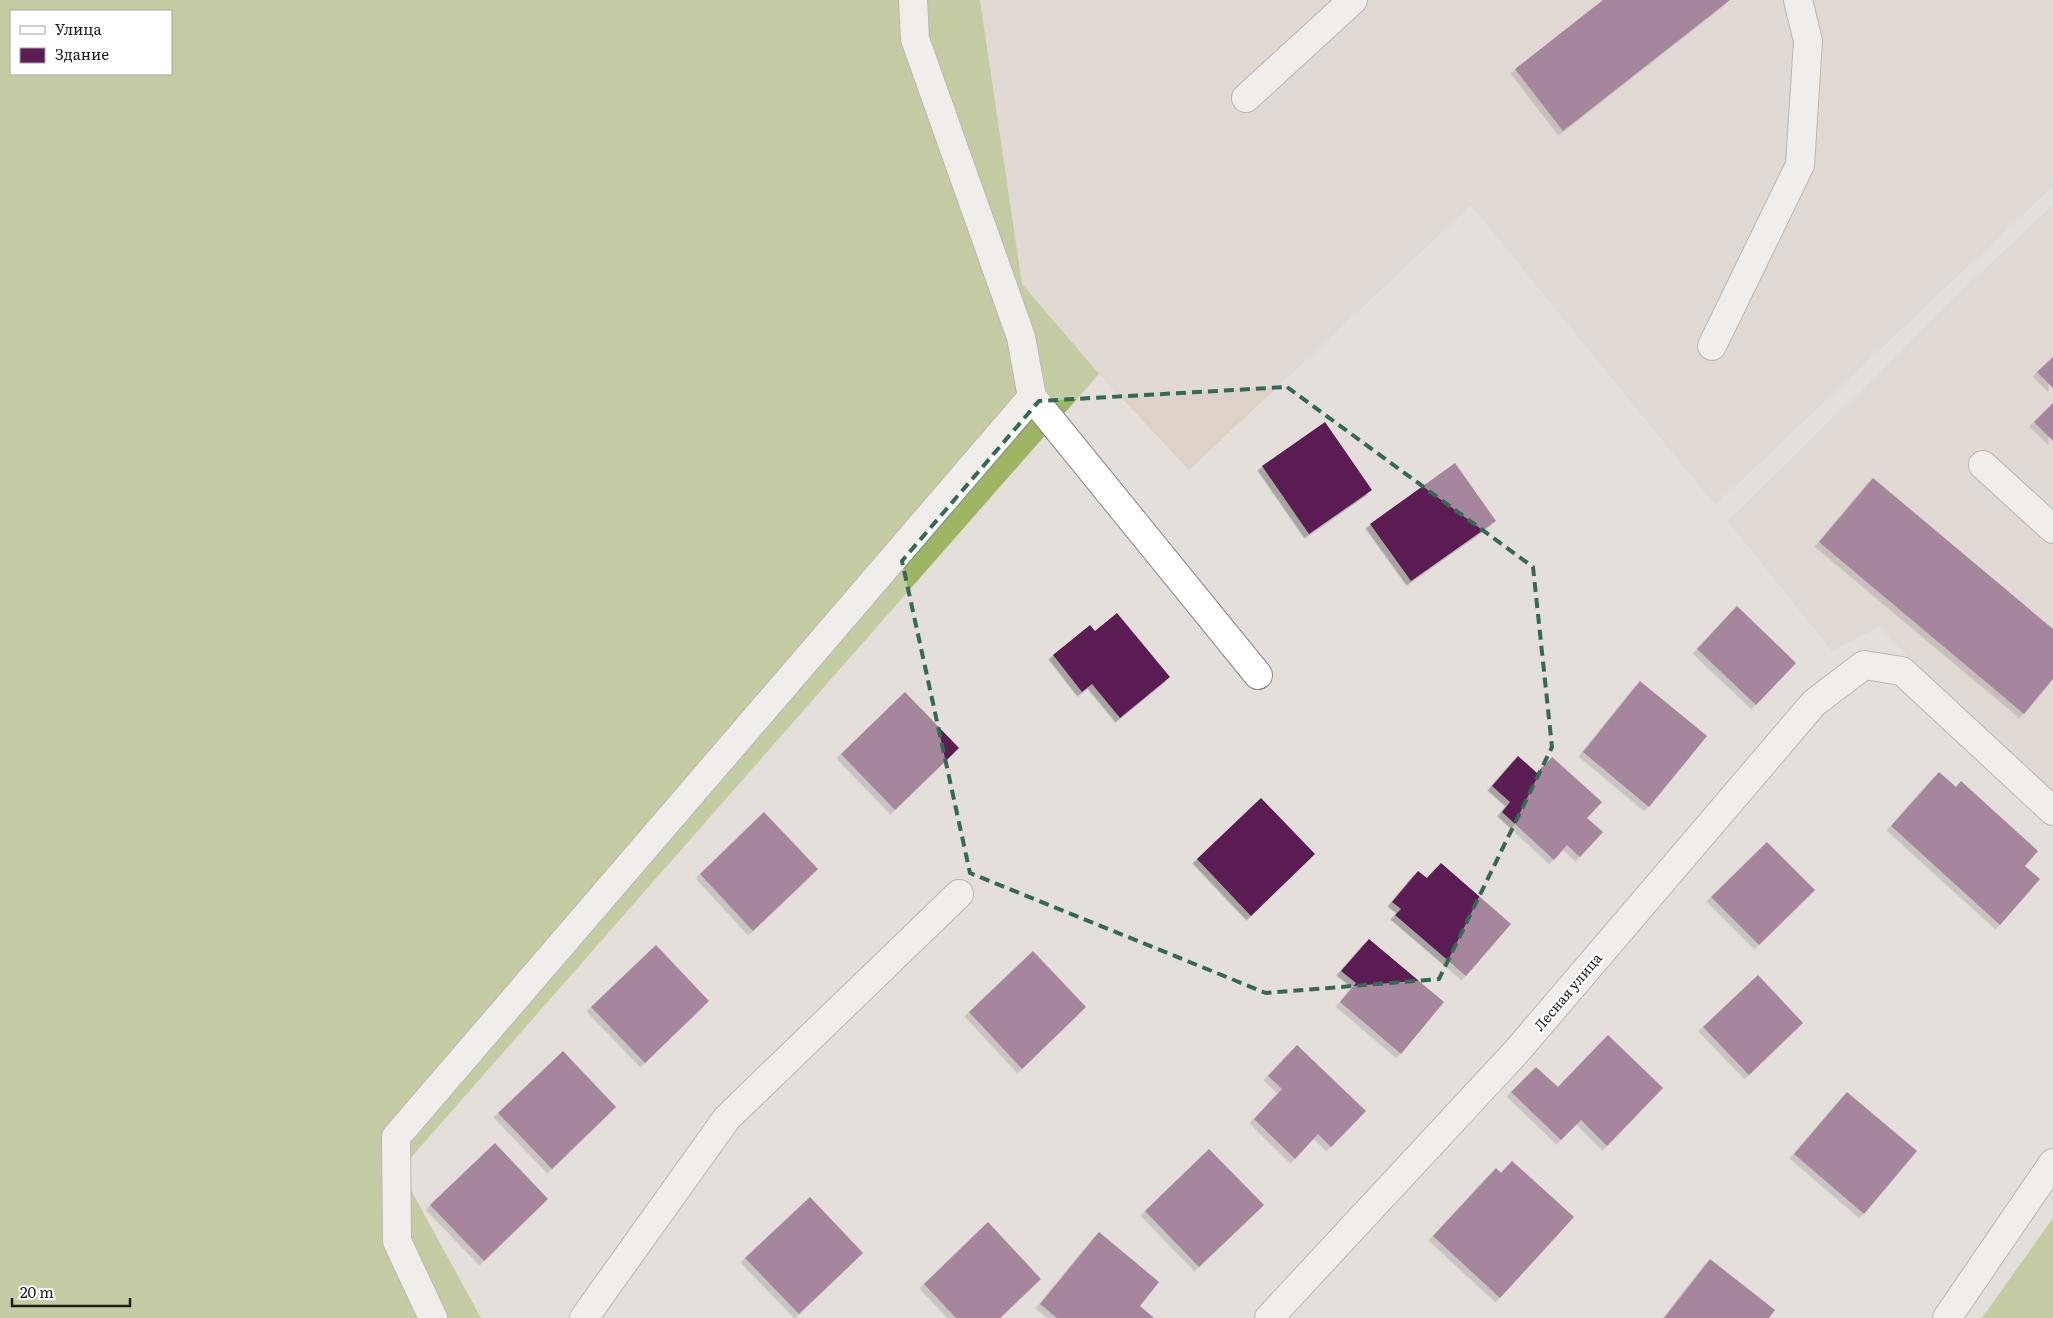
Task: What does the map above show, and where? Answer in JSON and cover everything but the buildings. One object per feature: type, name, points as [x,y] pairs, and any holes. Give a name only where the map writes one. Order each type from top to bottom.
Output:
[{"type":"street","points":[[913,0],[915,39],[1021,337],[1032,396],[1258,675]]},
{"type":"street","points":[[1246,98],[1353,0]]},
{"type":"street","points":[[1712,346],[1800,165],[1808,41],[1798,0]]},
{"type":"street","points":[[433,1318],[397,1241],[396,1137],[1032,396]]},
{"type":"street","points":[[1983,465],[2053,529]]},
{"type":"street","name":"Лесная улица","points":[[1269,1318],[1517,1051],[1814,703],[1864,665],[1902,671],[2053,811]]},
{"type":"street","points":[[584,1318],[727,1118],[959,894]]},
{"type":"street","points":[[1947,1318],[2053,1163]]},
{"type":"highlighted area","points":[[1287,387],[1533,567],[1552,747],[1439,979],[1266,993],[970,873],[902,561],[1039,401]]},
{"type":"shaded area","points":[[980,0],[2053,0],[2053,186],[1715,505],[1471,205],[1189,470],[1099,374],[1022,284]]},
{"type":"shaded area","points":[[2053,205],[2053,794],[1878,627],[1832,651],[1728,521],[1973,280]]},
{"type":"green space","points":[[0,0],[980,0],[1022,284],[1099,374],[400,1170],[481,1318],[0,1318]]},
{"type":"green space","points":[[2053,1218],[2053,1318],[1982,1318]]}]
